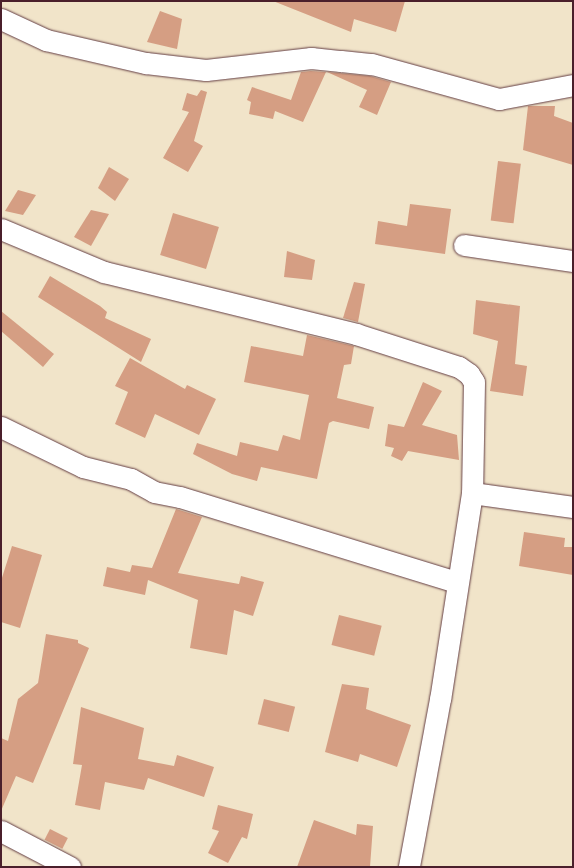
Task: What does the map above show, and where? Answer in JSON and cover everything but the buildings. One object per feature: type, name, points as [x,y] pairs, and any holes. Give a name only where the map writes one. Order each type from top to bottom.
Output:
[{"type":"street","points":[[1,19],[46,40],[146,63],[206,70],[311,58],[372,64],[499,99],[573,85]]},
{"type":"street","points":[[1,229],[104,272],[356,334],[459,368],[474,382],[472,493],[456,582],[440,699],[409,867]]},
{"type":"street","points":[[464,245],[573,261]]},
{"type":"street","points":[[1,427],[83,468],[131,479],[154,492],[180,497],[456,582]]},
{"type":"street","points":[[472,493],[573,507]]},
{"type":"street","points":[[1,831],[70,867]]}]
